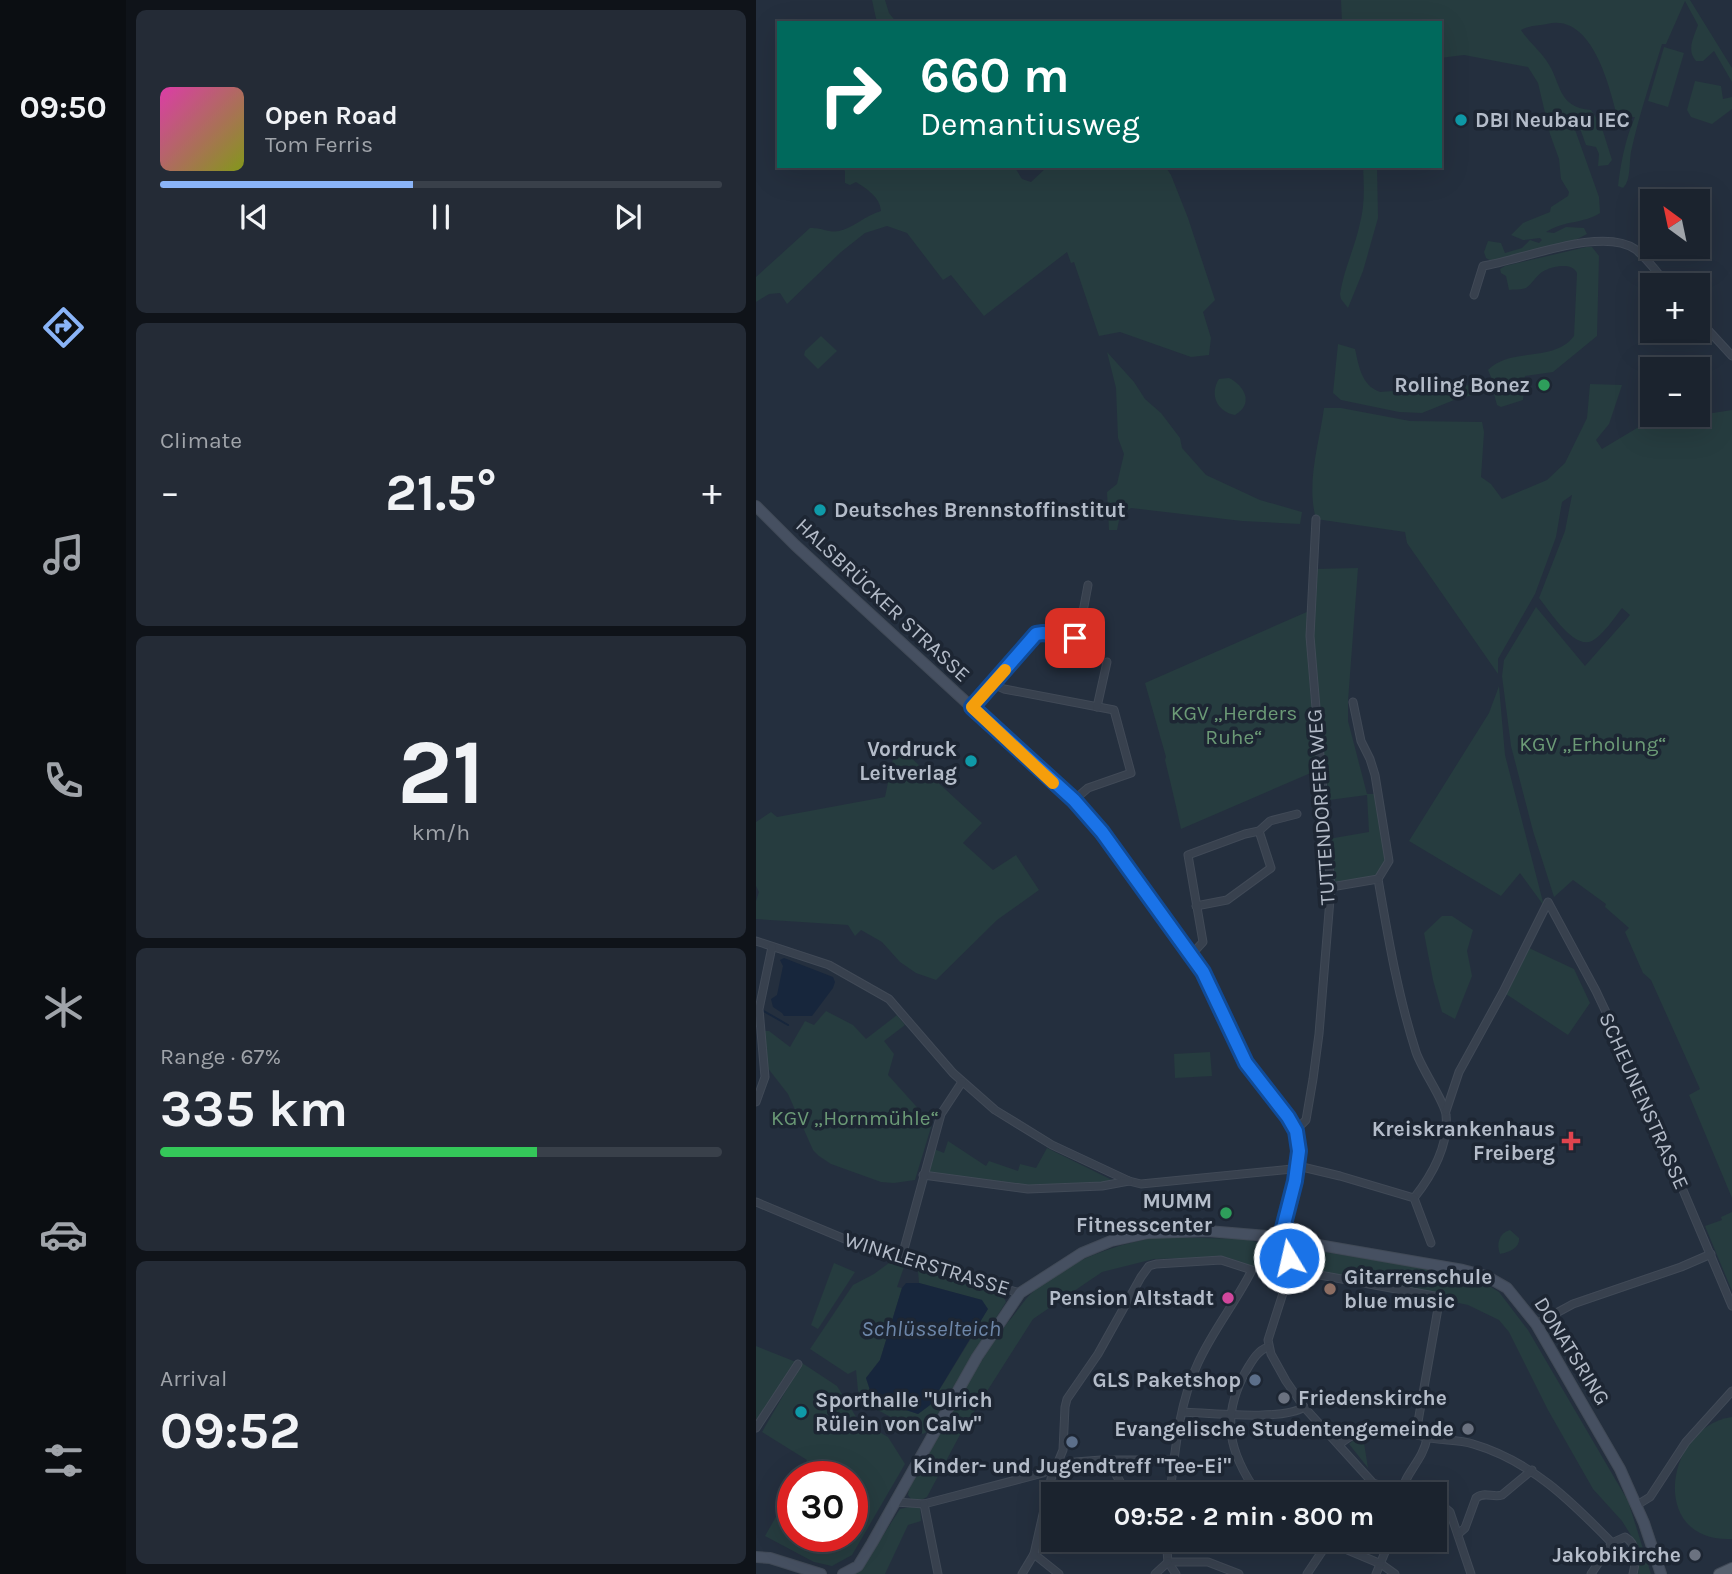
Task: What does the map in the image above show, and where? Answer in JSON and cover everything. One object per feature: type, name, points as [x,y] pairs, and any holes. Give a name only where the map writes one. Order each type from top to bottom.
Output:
[{"type":"main road","name":"HALSBRÜCKER STRASSE","points":[[756,506],[787,538],[1088,814],[1207,978],[1246,1063],[1296,1131]]},
{"type":"main road","points":[[1284,1239],[1285,1217],[1299,1151],[1296,1131]]},
{"type":"main road","name":"DONATSRING","points":[[1020,1293],[1082,1253],[1111,1241],[1148,1233],[1208,1231],[1284,1239],[1486,1276],[1507,1288],[1536,1324],[1620,1469],[1637,1505],[1662,1573]]},
{"type":"main road","points":[[843,1574],[858,1566],[977,1357],[1020,1293]]},
{"type":"main road","points":[[756,1558],[770,1558],[821,1574]]},
{"type":"main road","points":[[1719,1574],[1732,1568]]},
{"type":"street","points":[[1474,295],[1483,266],[1580,242],[1618,243],[1637,251],[1657,273]]},
{"type":"street","points":[[1710,332],[1732,356]]},
{"type":"street","name":"TUTTENDORFER WEG","points":[[1296,1131],[1306,1120],[1313,1079],[1331,887],[1310,636],[1316,519]]},
{"type":"street","points":[[972,707],[1036,634],[1075,638],[1079,633],[1088,585]]},
{"type":"street","points":[[1097,707],[1107,662]]},
{"type":"street","points":[[993,684],[1004,689],[1114,710],[1131,773],[1088,788],[1074,800]]},
{"type":"street","points":[[1353,702],[1360,741],[1375,775],[1389,862],[1378,879],[1393,965],[1415,1049],[1427,1078],[1446,1111],[1445,1139],[1438,1160],[1414,1198]]},
{"type":"street","points":[[1191,955],[1203,942],[1188,855],[1259,831],[1270,821],[1297,814]]},
{"type":"street","points":[[1196,906],[1227,900],[1271,867],[1259,831]]},
{"type":"street","points":[[1331,887],[1378,879]]},
{"type":"street","name":"SCHEUNENSTRASSE","points":[[1446,1111],[1459,1072],[1548,902],[1609,1019],[1732,1306]]},
{"type":"street","points":[[756,941],[829,965],[889,999],[962,1082],[995,1110],[1025,1130],[1129,1181],[1141,1184],[1297,1168],[1340,1176],[1414,1198]]},
{"type":"street","points":[[756,1102],[765,1077],[759,1014],[772,947]]},
{"type":"street","points":[[901,1260],[941,1114],[962,1082]]},
{"type":"street","points":[[923,1175],[1028,1189],[1102,1186],[1129,1181]]},
{"type":"street","points":[[1414,1198],[1431,1243]]},
{"type":"street","name":"WINKLERSTRASSE","points":[[756,1202],[876,1252],[1020,1293]]},
{"type":"street","points":[[1284,1239],[1289,1248],[1285,1287],[1268,1347],[1286,1381],[1304,1406],[1373,1482]]},
{"type":"street","points":[[1536,1324],[1573,1304],[1711,1254]]},
{"type":"street","points":[[1022,1574],[1034,1554],[1051,1479],[1063,1450],[1067,1399],[1098,1354],[1149,1266],[1221,1260],[1252,1269],[1240,1296],[1198,1362],[1189,1384],[1171,1482]]},
{"type":"street","points":[[1287,1266],[1440,1297],[1416,1433]]},
{"type":"street","points":[[1250,1482],[1238,1462],[1231,1434],[1231,1415],[1234,1396],[1245,1373],[1258,1353],[1268,1347]]},
{"type":"street","points":[[756,1428],[798,1364]]},
{"type":"street","points":[[1637,1505],[1650,1497],[1686,1442],[1732,1391]]},
{"type":"street","points":[[1183,1412],[1231,1415],[1289,1413],[1304,1406]]},
{"type":"street","points":[[1339,1445],[1360,1430],[1375,1429],[1462,1441],[1502,1454],[1532,1470],[1562,1494],[1612,1543]]},
{"type":"street","points":[[1405,1482],[1424,1453],[1427,1438]]},
{"type":"street","points":[[1108,1460],[1120,1482]]},
{"type":"street","points":[[896,1502],[925,1504],[1044,1473],[1056,1465],[1108,1460],[1174,1460]]},
{"type":"street","points":[[1458,1534],[1465,1528],[1474,1501],[1479,1495],[1502,1495],[1532,1470]]},
{"type":"street","points":[[925,1504],[938,1574]]},
{"type":"street","points":[[1447,1509],[1471,1574]]},
{"type":"street","points":[[1591,1574],[1612,1543],[1625,1537],[1630,1540],[1636,1555],[1633,1574]]},
{"type":"street","points":[[1167,1552],[1168,1562],[1176,1574]]},
{"type":"street","points":[[1307,1574],[1323,1552]]},
{"type":"street","points":[[1352,1552],[1381,1564],[1395,1574]]},
{"type":"street","points":[[1376,1574],[1386,1552]]},
{"type":"street","points":[[1034,1554],[1059,1574]]},
{"type":"street","points":[[1156,1574],[1168,1562],[1208,1562],[1239,1574]]},
{"type":"green space","points":[[872,0],[885,0],[889,13],[895,21],[877,21]]},
{"type":"green space","points":[[1341,0],[1690,0],[1732,68],[1732,82],[1714,51],[1703,61],[1696,61],[1693,57],[1692,43],[1698,25],[1685,1],[1666,44],[1662,44],[1631,152],[1629,176],[1623,188],[1618,186],[1621,168],[1635,117],[1630,117],[1624,130],[1620,129],[1606,78],[1589,43],[1578,31],[1564,24],[1547,24],[1521,30],[1546,60],[1566,99],[1580,108],[1591,110],[1601,125],[1612,160],[1608,165],[1598,166],[1599,154],[1596,147],[1586,145],[1578,123],[1573,124],[1599,197],[1600,213],[1546,232],[1554,233],[1566,227],[1584,228],[1587,234],[1576,240],[1493,262],[1486,258],[1484,252],[1488,241],[1501,243],[1505,253],[1522,248],[1530,240],[1539,243],[1542,240],[1540,238],[1523,240],[1511,235],[1523,223],[1550,212],[1551,207],[1568,196],[1569,192],[1561,179],[1559,159],[1538,83],[1528,67],[1464,55],[1442,58],[1442,21],[1342,21]]},
{"type":"green space","points":[[1664,47],[1684,53],[1668,107],[1648,101]]},
{"type":"green space","points":[[1695,81],[1721,86],[1723,99],[1732,97],[1732,109],[1712,124],[1691,117],[1687,110]]},
{"type":"green space","points":[[843,168],[1015,168],[1022,179],[1031,182],[1046,168],[1166,168],[1188,218],[1215,300],[1203,312],[1211,338],[1209,355],[1191,357],[1120,332],[1099,336],[1074,262],[1071,263],[1067,252],[984,316],[951,275],[943,280],[907,233],[887,226],[865,233],[841,252],[787,304],[780,293],[769,294],[756,302],[756,277],[810,228],[839,231],[881,211],[876,198],[868,191],[856,182],[850,185],[845,183]]},
{"type":"green space","points":[[1363,168],[1377,168],[1378,218],[1363,271],[1348,308],[1340,294],[1362,216]]},
{"type":"green space","points":[[1592,247],[1599,256],[1597,336],[1553,372],[1525,376],[1523,400],[1501,407],[1497,405],[1491,392],[1459,398],[1422,413],[1399,412],[1341,400],[1333,393],[1338,344],[1355,349],[1365,380],[1380,392],[1472,385],[1483,388],[1491,377],[1488,370],[1497,363],[1544,353],[1565,344],[1574,336],[1577,273],[1566,266],[1551,268],[1540,274],[1526,288],[1509,290],[1506,276],[1500,269]]},
{"type":"green space","points":[[821,336],[837,351],[818,369],[804,355]]},
{"type":"green space","points":[[1107,352],[1134,382],[1145,399],[1161,413],[1180,438],[1182,448],[1206,475],[1260,500],[1302,512],[1300,524],[1242,521],[1131,508],[1120,515],[1117,530],[1109,530],[1107,492],[1117,484],[1124,454],[1118,438],[1116,388]]},
{"type":"green space","points":[[1229,378],[1243,390],[1246,401],[1241,411],[1235,415],[1219,406],[1215,396],[1219,379]]},
{"type":"green space","name":"KGV „Erholung“","points":[[1590,384],[1622,385],[1609,424],[1596,440],[1602,449],[1640,426],[1710,427],[1710,413],[1732,410],[1732,1198],[1689,1095],[1700,1089],[1651,980],[1643,973],[1625,932],[1629,928],[1605,907],[1606,904],[1573,880],[1554,897],[1533,831],[1511,746],[1502,676],[1504,660],[1536,607],[1585,666],[1630,615],[1622,608],[1601,634],[1592,641],[1585,642],[1570,635],[1539,598],[1565,531],[1572,495],[1562,502],[1556,537],[1535,594],[1498,659],[1498,674],[1407,543],[1405,532],[1316,519],[1313,505],[1314,464],[1324,408],[1341,408],[1410,421],[1482,422],[1484,432],[1481,477],[1491,484],[1502,499],[1547,480],[1565,463],[1587,418]]},
{"type":"green space","points":[[1358,568],[1348,721],[1367,794],[1378,794],[1389,861],[1378,879],[1331,887],[1328,839],[1369,832],[1367,795],[1329,800],[1313,658],[1315,569]]},
{"type":"green space","name":"KGV „Herders Ruhe“","points":[[1309,611],[1310,690],[1320,769],[1181,829],[1166,757],[1145,683]]},
{"type":"green space","points":[[1499,686],[1505,755],[1544,906],[1520,873],[1501,896],[1409,841],[1489,713]]},
{"type":"green space","points":[[896,744],[982,823],[963,843],[993,870],[1016,855],[1039,890],[997,920],[936,980],[916,973],[900,962],[882,942],[861,930],[855,936],[848,925],[756,919],[759,892],[756,886],[756,822],[771,812],[777,817],[885,797]]},
{"type":"green space","points":[[1442,916],[1452,916],[1473,930],[1467,951],[1472,976],[1455,1019],[1442,1012],[1424,933]]},
{"type":"green space","points":[[1529,948],[1574,969],[1590,1003],[1568,1035],[1506,994]]},
{"type":"green space","name":"KGV „Hornmühle“","points":[[826,1011],[853,1025],[866,1039],[897,1015],[905,1025],[884,1041],[894,1054],[888,1075],[932,1124],[915,1180],[881,1182],[831,1164],[819,1156],[813,1150],[788,1094],[767,1067],[764,1031],[769,1031],[790,1047],[805,1021],[814,1025]]},
{"type":"green space","points":[[1210,1052],[1212,1076],[1175,1078],[1174,1054]]},
{"type":"green space","points":[[948,1141],[986,1166],[989,1161],[1018,1171],[1020,1164],[1036,1168],[1047,1148],[1112,1180],[1112,1183],[1023,1186],[928,1173],[934,1149],[944,1153]]},
{"type":"green space","points":[[1732,1212],[1732,1291],[1705,1226],[1722,1220],[1721,1217]]},
{"type":"green space","points":[[1510,1230],[1519,1238],[1518,1244],[1510,1251],[1500,1254],[1499,1239]]},
{"type":"green space","points":[[1159,1237],[1247,1239],[1274,1248],[1279,1254],[1281,1282],[1255,1267],[1226,1257],[1154,1259],[1102,1272],[1033,1319],[963,1429],[927,1497],[921,1500],[911,1499],[908,1495],[909,1489],[968,1383],[994,1342],[1028,1297],[1049,1279],[1078,1262],[1126,1244]]},
{"type":"green space","points":[[1294,1247],[1465,1275],[1480,1280],[1499,1292],[1528,1330],[1628,1501],[1651,1574],[1638,1574],[1640,1555],[1634,1540],[1622,1521],[1593,1489],[1548,1410],[1509,1332],[1499,1320],[1468,1305],[1293,1267]]},
{"type":"green space","points":[[834,1263],[855,1272],[818,1329],[811,1325]]},
{"type":"green space","points":[[889,1263],[904,1267],[897,1287],[902,1288],[880,1360],[866,1378],[870,1390],[878,1396],[895,1401],[906,1410],[918,1414],[930,1405],[981,1322],[982,1300],[919,1283],[918,1270],[995,1293],[1006,1302],[928,1431],[923,1434],[868,1405],[858,1391],[856,1370],[848,1374],[810,1349],[853,1285]]},
{"type":"green space","points":[[756,1346],[796,1362],[756,1424]]},
{"type":"green space","points":[[802,1363],[837,1386],[858,1420],[888,1437],[905,1464],[868,1528],[868,1461],[806,1461],[762,1432]]},
{"type":"green space","points":[[1732,1417],[1732,1539],[1705,1535],[1687,1523],[1677,1505],[1675,1483],[1680,1461],[1692,1441],[1709,1425]]},
{"type":"green space","points":[[1370,1434],[1364,1443],[1368,1468],[1349,1444],[1356,1438]]},
{"type":"green space","points":[[920,1507],[921,1521],[908,1525],[885,1574],[852,1574],[878,1543],[900,1509]]},
{"type":"green space","points":[[777,1515],[777,1542],[765,1536]]},
{"type":"green space","points":[[795,1552],[854,1552],[832,1566],[814,1562]]},
{"type":"water","points":[[784,958],[833,977],[833,988],[812,1016],[784,1016],[773,1007],[771,999],[777,995],[783,966],[780,960]]},
{"type":"water","name":"Schlüsselteich","points":[[906,1283],[919,1283],[982,1300],[988,1309],[930,1405],[918,1414],[870,1390],[866,1378],[880,1360],[902,1288]]},
{"type":"waterway","points":[[762,1010],[788,1025]]},
{"type":"slow traffic","points":[[1005,670],[972,707],[1053,783]]},
{"type":"place","name":"DBI Neubau IEC","points":[[1461,120]]},
{"type":"place","name":"Rolling Bonez","points":[[1544,385]]},
{"type":"place","name":"Deutsches Brennstoffinstitut","points":[[820,510]]},
{"type":"place","name":"Vordruck Leitverlag","points":[[971,761]]},
{"type":"place","name":"Kreiskrankenhaus Freiberg","points":[[1571,1141]]},
{"type":"place","name":"MUMM Fitnesscenter","points":[[1226,1213]]},
{"type":"place","name":"Gitarrenschule blue music","points":[[1330,1289]]},
{"type":"place","name":"Pension Altstadt","points":[[1228,1298]]},
{"type":"place","name":"GLS Paketshop","points":[[1255,1380]]},
{"type":"place","name":"Friedenskirche","points":[[1284,1398]]},
{"type":"place","name":"Sporthalle \"Ulrich Rülein von Calw\"","points":[[801,1412]]},
{"type":"place","name":"Evangelische Studentengemeinde","points":[[1468,1429]]},
{"type":"place","name":"Kinder- und Jugendtreff \"Tee-Ei\"","points":[[1072,1442]]},
{"type":"place","name":"Jakobikirche","points":[[1695,1555]]},
{"type":"route","points":[[1075,638],[1036,634],[972,707],[1074,800],[1102,832],[1207,978],[1246,1063],[1288,1117],[1296,1131],[1299,1151],[1295,1181],[1283,1228],[1289,1258]]}]
